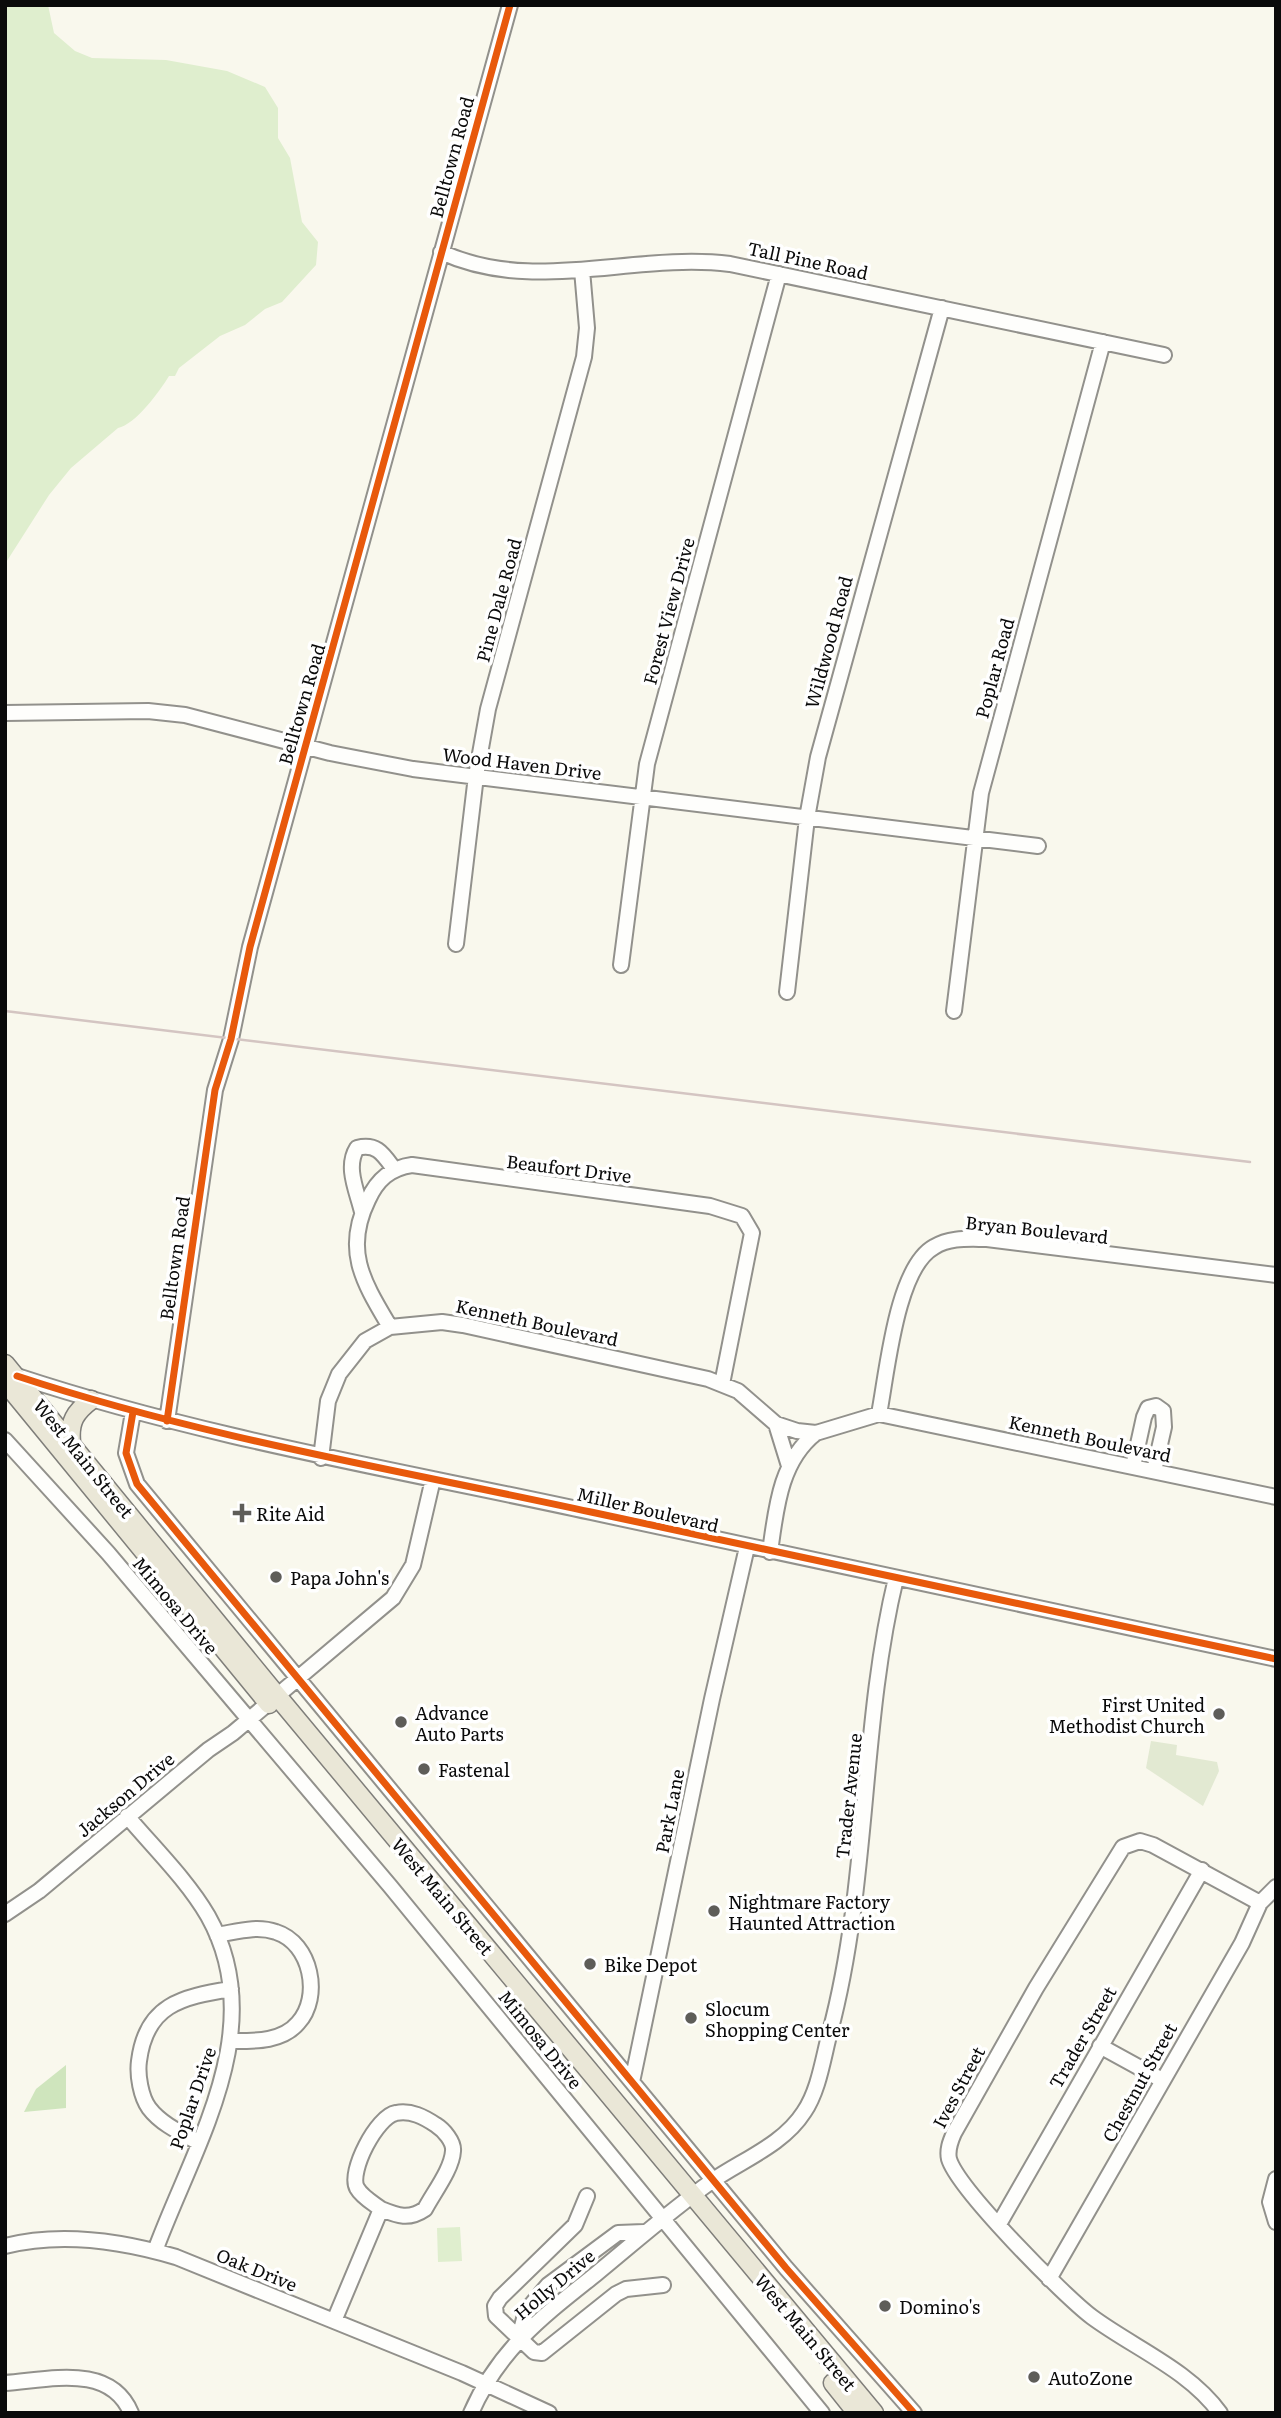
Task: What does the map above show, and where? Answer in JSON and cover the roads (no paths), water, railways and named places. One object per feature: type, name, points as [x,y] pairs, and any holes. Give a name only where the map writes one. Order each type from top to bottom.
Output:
[{"type":"main road","name":"West Main Street","points":[[8,1374],[39,1425],[273,1700],[688,2199],[874,2413]]},
{"type":"main road","name":"West Main Street","points":[[8,1374],[72,1442],[273,1700]]},
{"type":"main road","points":[[72,1442],[70,1429],[74,1416],[91,1400]]},
{"type":"main road","points":[[5,1405],[39,1425]]},
{"type":"main road","name":"West Main Street","points":[[688,2199],[857,2413]]},
{"type":"street","name":"Belltown Road","points":[[167,1420],[215,1090],[231,1039],[250,947],[510,5]]},
{"type":"street","name":"Tall Pine Road","points":[[441,252],[514,272],[700,261],[779,274],[1164,355]]},
{"type":"street","name":"Pine Dale Road","points":[[456,944],[476,776],[488,709],[584,358],[587,328],[582,270]]},
{"type":"street","name":"Forest View Drive","points":[[621,965],[647,764],[779,274]]},
{"type":"street","name":"Wildwood Road","points":[[787,992],[807,818],[818,757],[861,592],[942,308]]},
{"type":"street","name":"Poplar Road","points":[[954,1011],[975,838],[987,765],[1103,342]]},
{"type":"street","name":"Wood Haven Drive","points":[[5,713],[167,712],[202,718],[305,746],[395,766],[1038,846]]},
{"type":"street","points":[[362,1212],[351,1157],[357,1148],[369,1145],[376,1147],[394,1170],[376,1186],[362,1212],[356,1235],[357,1258],[367,1288],[390,1327]]},
{"type":"street","name":"Beaufort Drive","points":[[394,1170],[412,1165],[710,1206],[742,1216],[752,1233],[752,1245],[722,1384]]},
{"type":"street","name":"Bryan Boulevard","points":[[879,1415],[908,1279],[922,1256],[944,1242],[987,1240],[1276,1275]]},
{"type":"street","name":"Kenneth Boulevard","points":[[321,1458],[328,1401],[339,1374],[365,1341],[390,1327],[442,1322],[722,1384],[738,1391],[775,1424],[816,1433],[879,1415],[1276,1497]]},
{"type":"street","name":"Miller Boulevard","points":[[8,1374],[133,1412],[321,1458],[432,1479],[1276,1658]]},
{"type":"street","points":[[1133,1467],[1144,1417],[1148,1409],[1156,1406],[1163,1411],[1165,1421],[1154,1471]]},
{"type":"street","points":[[133,1412],[126,1453],[137,1484],[713,2180],[859,2354],[914,2413]]},
{"type":"street","points":[[775,1424],[789,1466]]},
{"type":"street","points":[[770,1552],[780,1489],[789,1466],[804,1442],[816,1433]]},
{"type":"street","name":"Mimosa Drive","points":[[5,1440],[116,1563],[390,1886],[822,2413]]},
{"type":"street","name":"Jackson Drive","points":[[5,1914],[39,1891],[208,1749],[248,1721],[379,1612],[400,1589],[419,1545],[432,1479]]},
{"type":"street","name":"Park Lane","points":[[632,2082],[709,1710],[747,1547]]},
{"type":"street","name":"Trader Avenue","points":[[688,2199],[793,2126],[803,2114],[815,2088],[854,1927],[881,1653],[896,1578]]},
{"type":"street","name":"Poplar Drive","points":[[127,1816],[189,1889],[217,1935],[231,1989],[232,2041],[198,2142],[155,2251]]},
{"type":"street","name":"Ives Street","points":[[1220,2413],[1185,2379],[1092,2317],[1049,2278],[958,2175],[948,2150],[954,2133],[1010,2032],[1124,1847],[1134,1841],[1146,1842],[1260,1903]]},
{"type":"street","name":"Trader Street","points":[[999,2224],[1202,1870]]},
{"type":"street","points":[[1260,1903],[1276,1887]]},
{"type":"street","name":"Chestnut Street","points":[[1049,2278],[1242,1943],[1260,1903]]},
{"type":"street","points":[[217,1935],[256,1928],[277,1932],[294,1941],[310,1973],[308,2008],[297,2025],[268,2040],[232,2041]]},
{"type":"street","points":[[198,2142],[167,2125],[148,2108],[138,2067],[142,2040],[151,2020],[167,2008],[199,1994],[231,1989]]},
{"type":"street","points":[[1100,2046],[1162,2080]]},
{"type":"street","points":[[412,2112],[439,2126],[454,2148],[452,2159],[425,2209],[411,2217],[398,2216],[381,2209],[356,2188],[354,2176],[376,2127],[395,2113],[412,2112]]},
{"type":"street","points":[[1276,2179],[1270,2202],[1276,2222]]},
{"type":"street","points":[[587,2196],[575,2225],[500,2298],[495,2306],[496,2316],[534,2352],[547,2351],[616,2294],[625,2289],[663,2285]]},
{"type":"street","name":"Holly Drive","points":[[471,2413],[484,2384],[519,2338],[644,2232],[688,2199]]},
{"type":"street","points":[[334,2321],[381,2209]]},
{"type":"street","points":[[519,2338],[526,2311],[548,2285],[618,2233],[644,2232]]},
{"type":"street","name":"Oak Drive","points":[[5,2246],[34,2239],[77,2240],[155,2251],[190,2262],[334,2321],[550,2413]]},
{"type":"street","points":[[5,2383],[82,2378],[99,2381],[112,2387],[125,2399],[131,2413]]},
{"type":"railway","points":[[5,1011],[1250,1162]]},
{"type":"place","name":"Rite Aid","points":[[242,1513]]},
{"type":"place","name":"Papa John's","points":[[276,1577]]},
{"type":"place","name":"First United Methodist Church","points":[[1219,1714]]},
{"type":"place","name":"Advance Auto Parts","points":[[401,1722]]},
{"type":"place","name":"Fastenal","points":[[424,1769]]},
{"type":"place","name":"Nightmare Factory Haunted Attraction","points":[[714,1911]]},
{"type":"place","name":"Bike Depot","points":[[590,1964]]},
{"type":"place","name":"Slocum Shopping Center","points":[[691,2018]]},
{"type":"place","name":"Domino's","points":[[885,2306]]},
{"type":"place","name":"AutoZone","points":[[1034,2377]]}]
